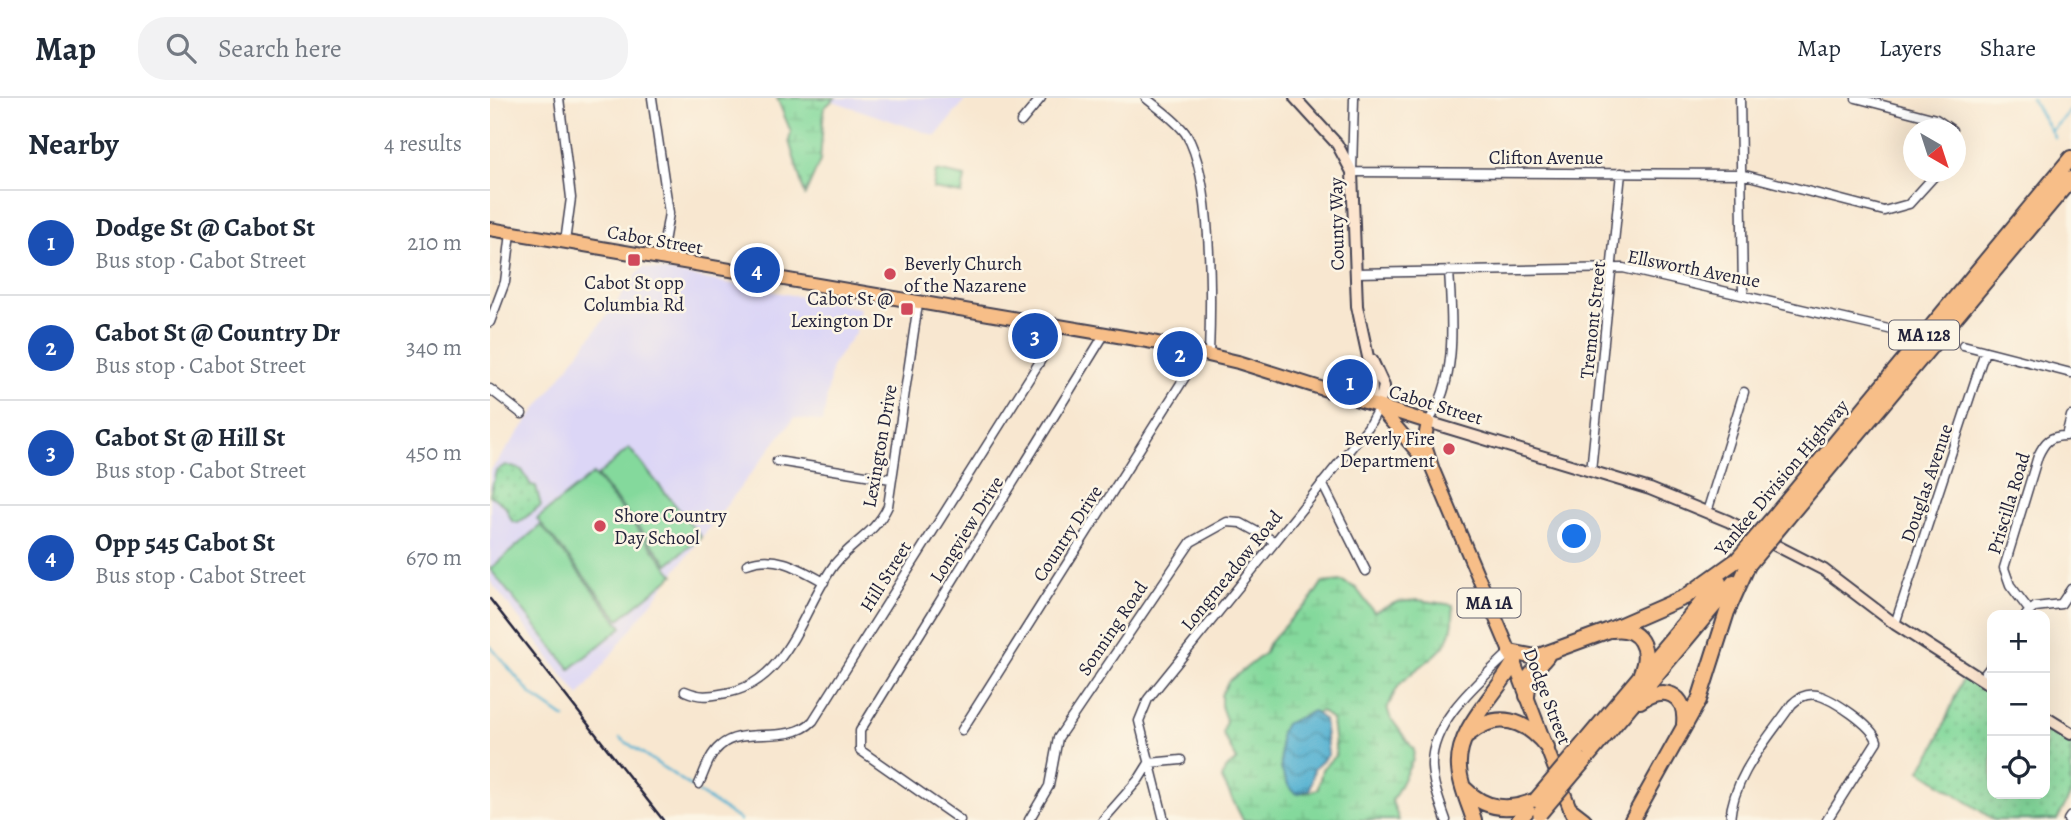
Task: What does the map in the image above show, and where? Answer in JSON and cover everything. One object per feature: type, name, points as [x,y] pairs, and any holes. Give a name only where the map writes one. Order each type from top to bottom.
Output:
[{"type":"highway","name":"Yankee Division Highway","points":[[1581,755],[1622,715],[2071,158]]},
{"type":"highway","name":"Yankee Division Highway","points":[[1783,514],[2071,179]]},
{"type":"highway","name":"Cabot Street","points":[[490,229],[1193,351],[1428,422]]},
{"type":"highway","name":"Dodge Street","points":[[1379,407],[1433,470]]},
{"type":"highway","name":"Dodge Street","points":[[1428,422],[1424,443],[1433,470],[1512,657],[1573,815]]},
{"type":"highway","name":"Yankee Division Highway","points":[[1519,820],[1537,811],[1638,679],[1743,562]]},
{"type":"highway","points":[[1475,820],[1459,768],[1466,738],[1512,657],[1548,655],[1607,631],[1685,597],[1743,562]]},
{"type":"highway","points":[[1631,819],[1703,690],[1743,562]]},
{"type":"highway","points":[[1607,631],[1628,630],[1640,638],[1645,659],[1638,679]]},
{"type":"highway","points":[[1527,696],[1529,677],[1548,655]]},
{"type":"highway","points":[[1622,715],[1649,694],[1664,691],[1671,693],[1682,704],[1684,727]]},
{"type":"highway","points":[[1466,738],[1483,724],[1513,720],[1530,729],[1547,747]]},
{"type":"highway","points":[[1463,787],[1479,801],[1496,808],[1517,807],[1537,811]]},
{"type":"highway","points":[[1573,815],[1584,820]]},
{"type":"main road","points":[[1295,98],[1337,144],[1352,172]]},
{"type":"main road","name":"County Way","points":[[1352,172],[1358,314],[1366,349],[1384,386],[1379,407]]},
{"type":"main road","name":"Cabot Street","points":[[1428,422],[1658,491],[1707,512],[1814,564],[1895,624],[1987,683]]},
{"type":"main road","points":[[2050,720],[2071,733]]},
{"type":"street","points":[[559,98],[571,198],[565,242]]},
{"type":"street","points":[[652,98],[669,213],[661,260]]},
{"type":"street","points":[[1021,122],[1041,98]]},
{"type":"street","points":[[1146,98],[1186,135],[1198,166],[1208,256],[1209,355]]},
{"type":"street","name":"County Way","points":[[1352,172],[1354,98]]},
{"type":"street","points":[[1740,98],[1743,293]]},
{"type":"street","points":[[1856,98],[1936,119]]},
{"type":"street","name":"Clifton Avenue","points":[[1352,172],[1741,174],[1884,211],[1909,204],[1929,182]]},
{"type":"street","name":"Tremont Street","points":[[1591,471],[1614,269],[1621,173]]},
{"type":"street","points":[[490,322],[505,282],[511,233]]},
{"type":"street","name":"Ellsworth Avenue","points":[[1355,272],[1614,269],[1678,278],[1897,331]]},
{"type":"street","points":[[1428,422],[1437,409],[1449,360],[1452,320],[1449,271]]},
{"type":"street","name":"Lexington Drive","points":[[685,691],[701,698],[740,691],[757,680],[779,660],[799,633],[835,564],[880,524],[888,506],[918,304]]},
{"type":"street","name":"Hill Street","points":[[699,784],[712,754],[722,743],[800,731],[813,721],[1060,327]]},
{"type":"street","name":"Longview Drive","points":[[960,820],[860,751],[860,731],[1104,335]]},
{"type":"street","points":[[1963,345],[2071,373]]},
{"type":"street","name":"Country Drive","points":[[962,730],[1190,369],[1193,351]]},
{"type":"street","name":"Douglas Avenue","points":[[1895,624],[1985,351]]},
{"type":"street","points":[[490,389],[522,414]]},
{"type":"street","points":[[1707,512],[1744,392]]},
{"type":"street","name":"Longmeadow Road","points":[[1164,820],[1139,721],[1149,699],[1371,423],[1379,407]]},
{"type":"street","name":"Priscilla Road","points":[[2026,610],[2010,585],[2005,561],[2044,443],[2053,436],[2069,436],[2071,416]]},
{"type":"street","points":[[777,461],[891,479]]},
{"type":"street","points":[[1322,483],[1366,571]]},
{"type":"street","name":"Sonning Road","points":[[1029,820],[1049,786],[1058,738],[1191,542],[1227,522],[1241,523],[1274,541]]},
{"type":"street","points":[[747,564],[760,559],[783,562],[824,582]]},
{"type":"street","points":[[2036,610],[2061,604],[2071,589]]},
{"type":"street","points":[[1446,820],[1432,769],[1435,744],[1451,715],[1512,657]]},
{"type":"street","points":[[1981,679],[1987,671]]},
{"type":"street","points":[[1730,820],[1735,792],[1751,761],[1793,704],[1799,698],[1809,695],[1818,695],[1867,724],[1878,741],[1827,820]]},
{"type":"street","points":[[1103,820],[1139,779],[1149,763],[1181,760]]},
{"type":"shaded area","points":[[967,98],[936,136],[830,100]]},
{"type":"shaded area","name":"Shore Country Day School","points":[[643,267],[860,308],[855,333],[832,365],[823,422],[794,418],[579,696],[490,581],[490,471]]},
{"type":"green space","points":[[777,98],[835,98],[824,108],[820,161],[805,195],[789,141],[791,132]]},
{"type":"green space","points":[[936,171],[965,177],[962,194],[933,189]]},
{"type":"green space","points":[[629,448],[701,537],[668,564],[597,476]]},
{"type":"green space","points":[[505,465],[522,470],[531,485],[536,486],[541,506],[518,523],[512,521],[505,506],[490,495],[496,471]]},
{"type":"green space","points":[[593,474],[674,575],[619,619],[537,519]]},
{"type":"green space","points":[[541,525],[622,627],[570,669],[490,569]]},
{"type":"green space","points":[[1342,581],[1356,588],[1374,612],[1397,602],[1418,600],[1453,605],[1453,621],[1446,643],[1401,683],[1387,707],[1390,717],[1414,750],[1413,760],[1392,801],[1399,820],[1243,820],[1222,779],[1225,769],[1237,760],[1223,734],[1226,720],[1221,706],[1221,695],[1228,682],[1265,653],[1268,644],[1296,613],[1308,604],[1322,583]],"holes":[[[1321,711],[1332,720],[1336,755],[1322,769],[1318,789],[1305,793],[1296,787],[1292,724]]]},
{"type":"green space","points":[[1963,677],[1987,692],[1987,799],[2050,799],[2050,729],[2071,741],[2071,794],[2057,820],[1994,820],[1920,770],[1934,749]]},
{"type":"water","points":[[1313,711],[1324,720],[1328,755],[1314,769],[1310,789],[1297,794],[1289,787],[1281,769],[1280,733],[1285,724]]},
{"type":"waterway","points":[[2031,98],[2055,138]]},
{"type":"waterway","points":[[2052,130],[2071,110]]},
{"type":"waterway","points":[[490,646],[532,695],[565,718]]},
{"type":"waterway","points":[[620,738],[692,787]]},
{"type":"waterway","points":[[699,793],[740,820]]},
{"type":"railway","points":[[490,599],[663,820]]},
{"type":"place","name":"Cabot St opp Columbia Rd","points":[[634,260]]},
{"type":"place","name":"Opp 545 Cabot St","points":[[757,270]]},
{"type":"place","name":"Beverly Church of the Nazarene","points":[[890,274]]},
{"type":"place","name":"Cabot St @ Lexington Dr","points":[[907,309]]},
{"type":"place","name":"Cabot St @ Hill St","points":[[1035,336]]},
{"type":"place","name":"Cabot St @ Country Dr","points":[[1180,354]]},
{"type":"place","name":"Dodge St @ Cabot St","points":[[1350,382]]},
{"type":"place","name":"Beverly Fire Department","points":[[1449,449]]},
{"type":"place","name":"Shore Country Day School","points":[[600,526]]}]
